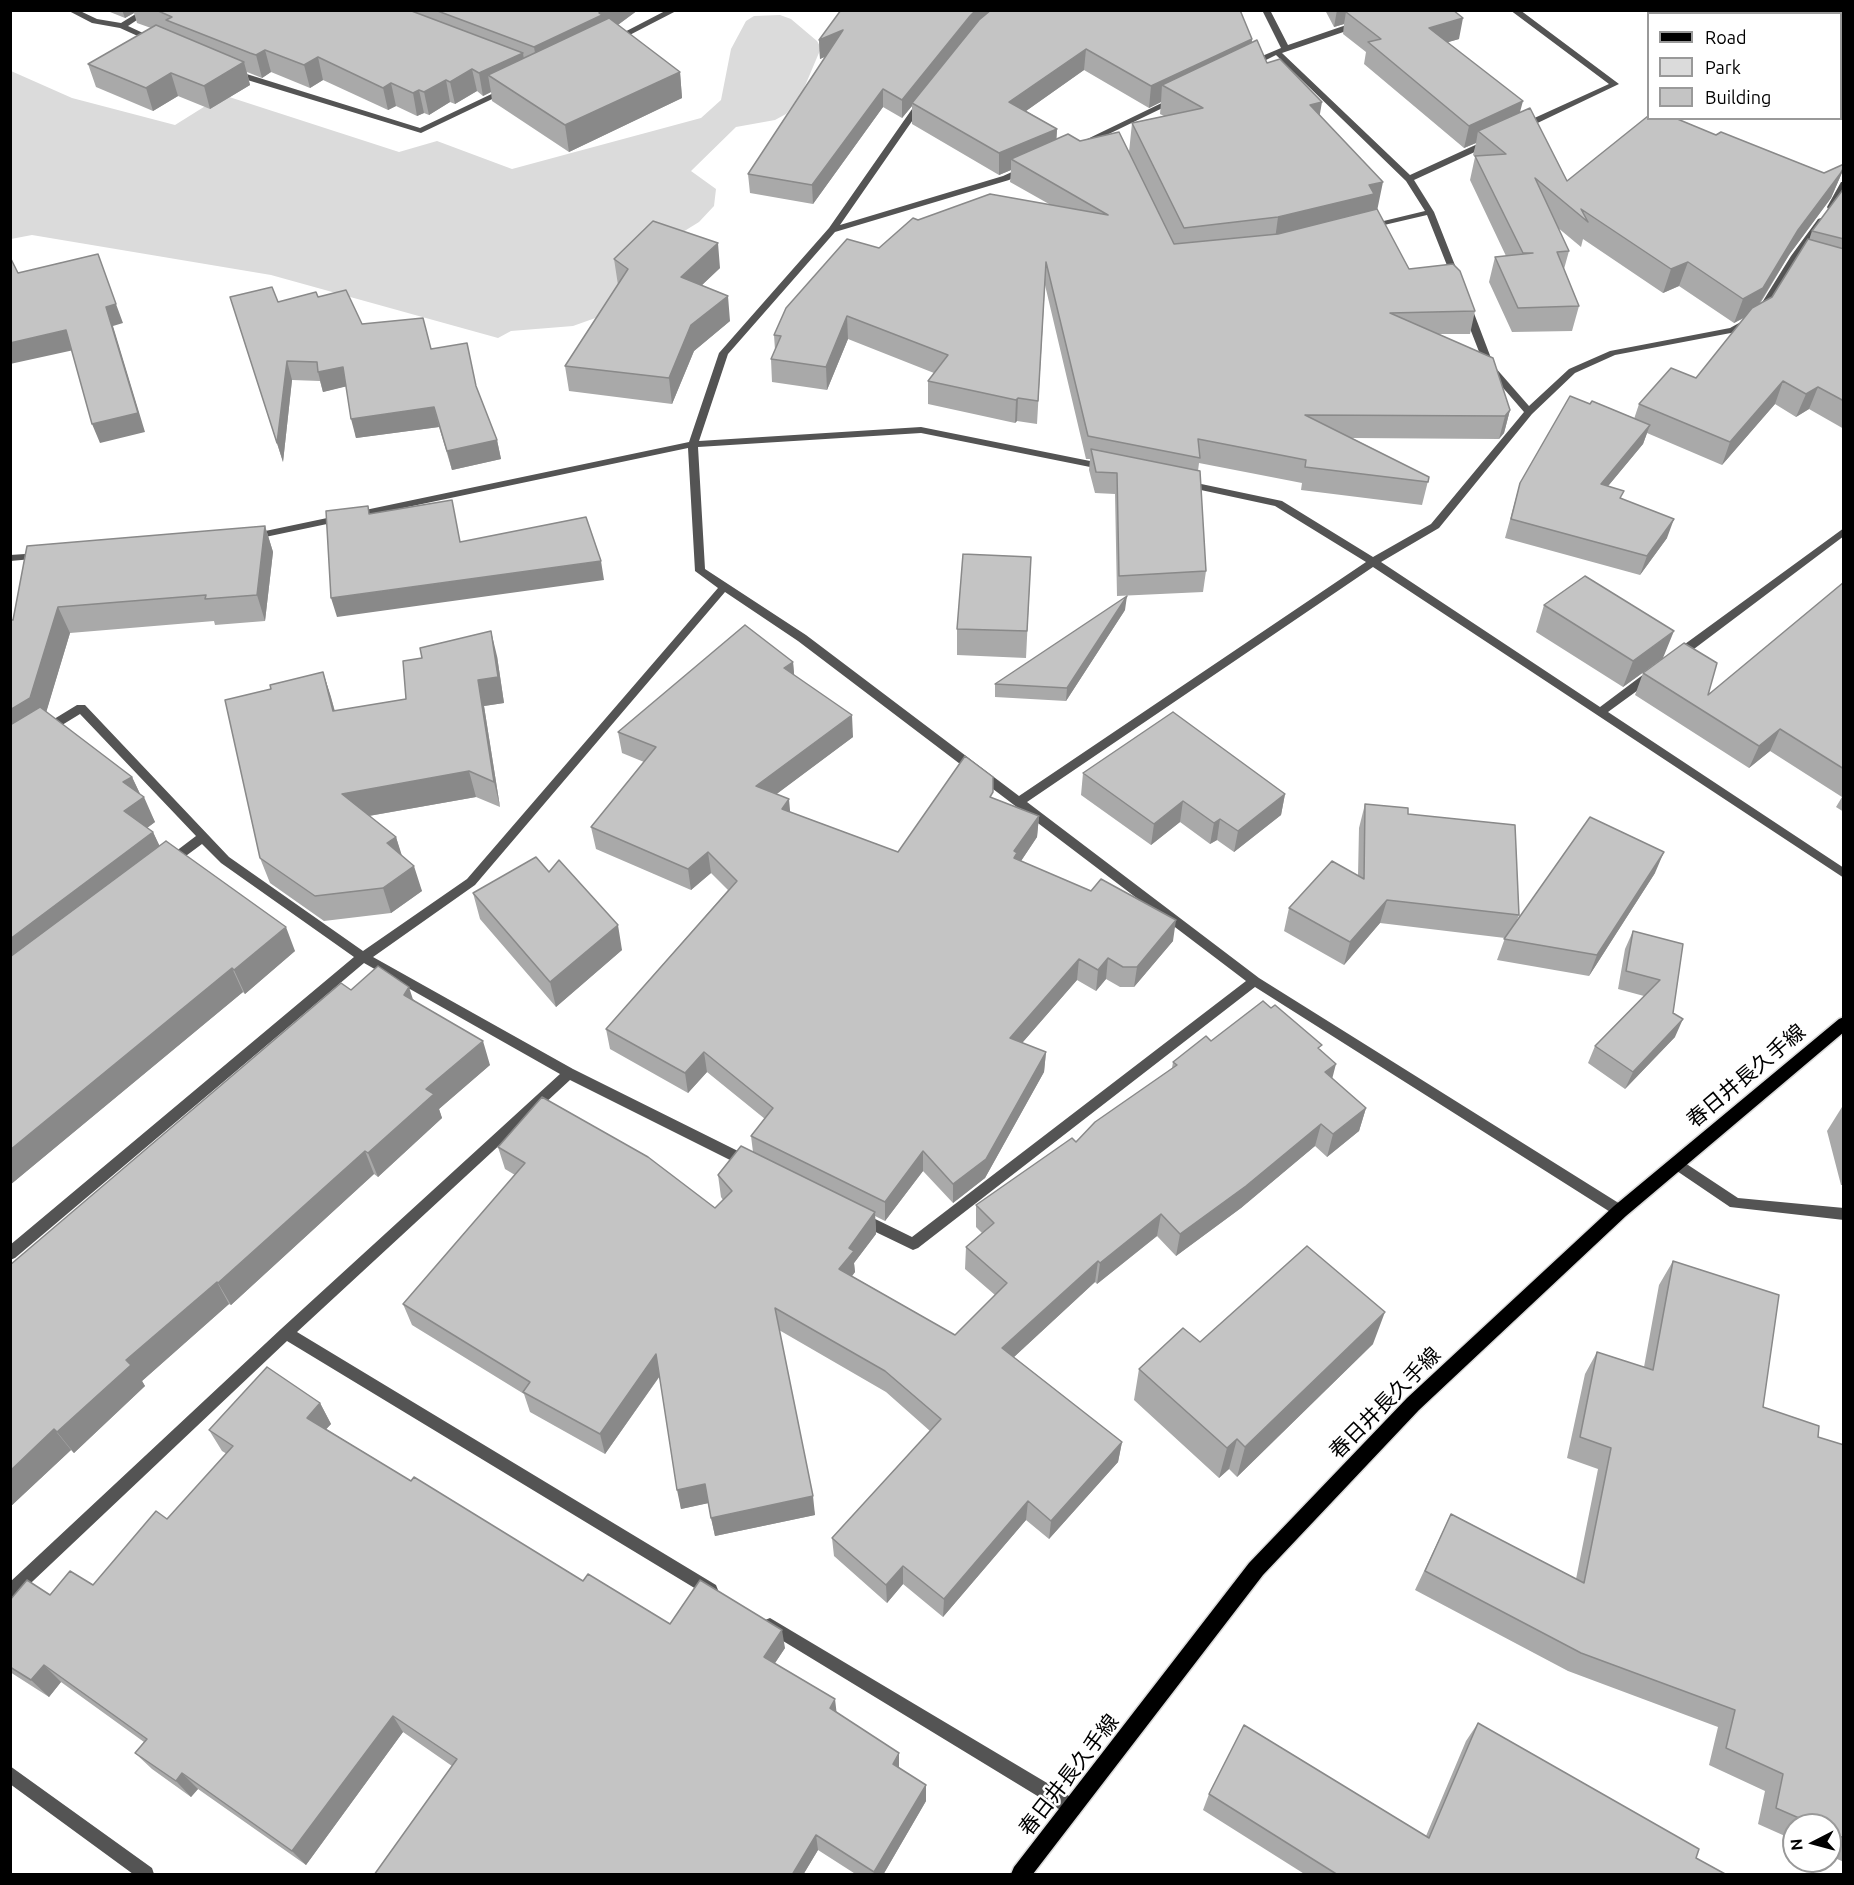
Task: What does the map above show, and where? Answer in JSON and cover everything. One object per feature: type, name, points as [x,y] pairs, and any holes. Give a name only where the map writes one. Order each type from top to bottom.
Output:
[{"type":"main road","name":"春日井長久手線","points":[[1021,1875],[1256,1569],[1413,1404],[1620,1211],[1844,1023]]},
{"type":"street","points":[[71,10],[95,21],[122,26],[165,44]]},
{"type":"street","points":[[122,26],[148,10]]},
{"type":"street","points":[[601,45],[674,10]]},
{"type":"street","points":[[1266,10],[1281,50],[1409,179],[1430,212],[1460,289]]},
{"type":"street","points":[[1514,10],[1615,84],[1517,129]]},
{"type":"street","points":[[1246,67],[1281,50],[1365,22]]},
{"type":"street","points":[[230,71],[252,80],[422,131],[518,85]]},
{"type":"street","points":[[930,91],[832,230],[724,353],[693,444],[700,571],[802,638],[1255,981],[1620,1211]]},
{"type":"street","points":[[1069,149],[1184,96]]},
{"type":"street","points":[[1112,130],[1117,141]]},
{"type":"street","points":[[1409,179],[1495,139]]},
{"type":"street","points":[[832,230],[1006,178],[1038,164]]},
{"type":"street","points":[[1019,802],[1373,562],[1435,526],[1529,412],[1572,371],[1613,353],[1733,330],[1759,316],[1837,199],[1844,184]]},
{"type":"street","points":[[1363,229],[1430,212]]},
{"type":"street","points":[[1465,300],[1490,367],[1529,412]]},
{"type":"street","points":[[245,538],[693,444],[921,430],[1117,470]]},
{"type":"street","points":[[1174,482],[1278,503],[1373,562],[1844,874]]},
{"type":"street","points":[[1600,713],[1844,531]]},
{"type":"street","points":[[10,558],[46,555]]},
{"type":"street","points":[[10,1254],[363,957],[471,882],[724,587]]},
{"type":"street","points":[[31,739],[81,708],[225,860],[363,957],[568,1073],[757,1166]]},
{"type":"street","points":[[157,872],[203,837]]},
{"type":"street","points":[[851,1213],[913,1244],[1255,981]]},
{"type":"street","points":[[10,1593],[286,1333],[568,1073]]},
{"type":"street","points":[[1676,1163],[1735,1203],[1844,1214]]},
{"type":"street","points":[[286,1333],[725,1598]]},
{"type":"street","points":[[756,1617],[1073,1808]]},
{"type":"street","points":[[10,1774],[146,1875]]},
{"type":"green space","points":[[780,15],[791,19],[817,41],[821,48],[802,93],[786,114],[775,120],[736,127],[691,171],[716,189],[714,206],[699,222],[657,248],[601,316],[573,326],[511,331],[498,338],[271,275],[32,235],[11,239],[11,71],[72,98],[175,125],[223,95],[399,152],[437,141],[512,169],[701,118],[721,100],[731,49],[746,21],[754,16]]},
{"type":"building","points":[[156,10],[409,10],[523,53],[479,73],[472,69],[450,82],[446,80],[424,92],[419,90],[413,93],[391,83],[383,88],[318,57],[304,65],[265,50],[256,55],[166,20],[172,17]]},
{"type":"building","points":[[435,10],[604,10],[599,13],[602,15],[534,47]]},
{"type":"building","points":[[841,10],[976,10],[902,100],[883,89],[812,185],[748,174],[843,30],[819,40]]},
{"type":"building","points":[[991,10],[1240,10],[1252,39],[1151,86],[1086,49],[1009,102],[1057,129],[999,153],[912,103],[979,20]]},
{"type":"building","points":[[1351,10],[1453,10],[1463,18],[1429,28],[1523,101],[1469,126],[1368,42],[1381,39],[1346,12]]},
{"type":"building","points":[[1723,10],[1839,10],[1844,13],[1844,65],[1842,66],[1842,12],[1726,12]]},
{"type":"building","points":[[609,18],[680,72],[565,125],[488,75]]},
{"type":"building","points":[[156,25],[244,62],[204,86],[171,73],[146,88],[88,64]]},
{"type":"building","points":[[1257,40],[1267,63],[1280,59],[1322,102],[1310,105],[1383,182],[1369,185],[1374,194],[1278,217],[1184,228],[1132,123],[1203,108],[1162,85]]},
{"type":"building","points":[[1530,108],[1567,181],[1647,117],[1647,120],[1680,120],[1716,135],[1721,132],[1824,173],[1844,164],[1844,167],[1798,230],[1763,288],[1743,299],[1688,262],[1671,269],[1581,209],[1588,222],[1535,178],[1569,251],[1557,252],[1579,306],[1518,308],[1495,257],[1533,253],[1523,253],[1475,156],[1506,154],[1478,131]]},
{"type":"building","points":[[1119,132],[1174,244],[1278,234],[1377,209],[1409,269],[1453,264],[1460,271],[1475,311],[1390,313],[1493,358],[1510,410],[1505,416],[1305,415],[1429,477],[1428,482],[1305,467],[1306,460],[1198,439],[1200,458],[1088,436],[1046,262],[1038,401],[1018,398],[1016,400],[928,381],[948,355],[847,316],[826,367],[771,359],[781,336],[774,335],[786,308],[847,239],[879,248],[913,218],[918,220],[990,194],[1108,215],[1011,159],[1068,134],[1080,141]]},
{"type":"building","points":[[1844,188],[1844,239],[1812,231]]},
{"type":"building","points":[[653,221],[718,243],[681,277],[728,296],[691,325],[669,378],[565,366],[628,269],[614,259]]},
{"type":"building","points":[[1808,239],[1844,249],[1844,401],[1818,387],[1806,394],[1783,381],[1730,442],[1639,404],[1671,368],[1696,378],[1752,308],[1772,297]]},
{"type":"building","points":[[98,254],[116,304],[106,307],[138,413],[92,424],[66,330],[10,343],[10,257],[18,273]]},
{"type":"building","points":[[272,287],[278,302],[316,292],[318,297],[346,290],[362,324],[423,318],[431,349],[467,343],[476,386],[497,440],[447,451],[434,407],[351,419],[343,367],[318,372],[317,362],[287,361],[277,443],[230,297]]},
{"type":"building","points":[[1570,396],[1590,404],[1592,401],[1650,425],[1601,484],[1624,491],[1620,498],[1674,519],[1647,556],[1511,519],[1520,483]]},
{"type":"building","points":[[1091,449],[1200,471],[1206,571],[1119,576],[1117,473],[1096,472]]},
{"type":"building","points":[[452,500],[460,542],[586,517],[601,561],[331,598],[326,511],[368,506],[369,514]]},
{"type":"building","points":[[265,526],[257,595],[205,599],[206,595],[58,607],[30,698],[10,710],[10,620],[13,620],[27,546]]},
{"type":"building","points":[[963,554],[1031,557],[1027,631],[957,629]]},
{"type":"building","points":[[1585,576],[1674,631],[1633,661],[1544,605]]},
{"type":"building","points":[[1844,582],[1844,769],[1780,729],[1759,746],[1643,673],[1684,643],[1717,663],[1708,695]]},
{"type":"building","points":[[1127,596],[1067,688],[995,684]]},
{"type":"building","points":[[745,625],[793,662],[784,668],[852,715],[756,786],[789,799],[782,809],[898,852],[965,756],[993,777],[993,792],[990,797],[1039,816],[1014,851],[1017,853],[1014,858],[1091,891],[1101,879],[1176,920],[1137,967],[1123,967],[1108,958],[1098,970],[1079,959],[1010,1038],[1046,1052],[986,1159],[953,1184],[923,1151],[885,1202],[751,1136],[773,1108],[704,1052],[685,1073],[606,1029],[737,881],[708,852],[688,869],[591,827],[656,747],[618,732]]},
{"type":"building","points":[[491,631],[498,677],[478,680],[494,782],[469,771],[342,794],[396,837],[387,843],[414,866],[383,888],[315,896],[260,858],[225,700],[271,689],[270,685],[323,672],[333,711],[406,699],[403,661],[422,658],[420,648]]},
{"type":"building","points":[[40,707],[132,777],[123,782],[144,797],[124,811],[153,832],[10,939],[10,725]]},
{"type":"building","points":[[1173,712],[1285,794],[1238,831],[1220,819],[1214,823],[1183,801],[1154,824],[1083,773]]},
{"type":"building","points":[[1365,804],[1408,808],[1408,814],[1515,825],[1519,915],[1387,900],[1350,942],[1289,908],[1332,861],[1364,879]]},
{"type":"building","points":[[1590,817],[1664,852],[1597,955],[1504,939]]},
{"type":"building","points":[[166,841],[286,927],[234,970],[232,968],[10,1150],[10,957]]},
{"type":"building","points":[[536,857],[549,872],[559,860],[618,925],[550,982],[473,893]]},
{"type":"building","points":[[1633,931],[1683,944],[1673,1013],[1683,1019],[1633,1072],[1595,1046],[1660,980],[1626,971]]},
{"type":"building","points":[[378,966],[409,987],[404,995],[483,1041],[426,1089],[434,1094],[368,1153],[365,1151],[218,1283],[126,1360],[131,1365],[57,1432],[54,1429],[10,1471],[10,1265],[341,983],[351,990]]},
{"type":"building","points":[[1263,1001],[1271,1008],[1275,1005],[1322,1045],[1318,1048],[1336,1064],[1325,1072],[1366,1108],[1333,1134],[1321,1124],[1246,1186],[1180,1234],[1161,1214],[1100,1263],[1098,1261],[1002,1348],[1122,1442],[1051,1521],[1028,1501],[944,1599],[903,1566],[886,1585],[832,1538],[941,1419],[885,1371],[775,1308],[813,1496],[711,1518],[705,1484],[677,1490],[656,1354],[600,1434],[523,1392],[530,1382],[403,1304],[525,1163],[498,1147],[542,1097],[648,1157],[715,1208],[732,1191],[718,1175],[741,1146],[875,1212],[849,1248],[854,1251],[839,1269],[955,1335],[1007,1283],[966,1247],[994,1223],[976,1205],[1072,1138],[1076,1142],[1095,1122],[1177,1065],[1173,1062],[1206,1036],[1211,1041]]},
{"type":"building","points":[[1307,1246],[1385,1312],[1245,1447],[1237,1439],[1227,1448],[1139,1369],[1183,1328],[1200,1342]]},
{"type":"building","points":[[1673,1261],[1779,1295],[1763,1407],[1819,1426],[1818,1437],[1844,1445],[1844,1838],[1842,1837],[1842,1813],[1787,1813],[1776,1808],[1783,1774],[1726,1748],[1735,1710],[1581,1653],[1425,1571],[1451,1514],[1584,1583],[1611,1448],[1580,1437],[1597,1352],[1653,1370]]},
{"type":"building","points":[[267,1367],[320,1403],[307,1418],[411,1481],[414,1477],[583,1581],[588,1574],[670,1624],[700,1580],[782,1630],[764,1657],[835,1699],[830,1708],[899,1753],[893,1764],[926,1785],[874,1872],[816,1835],[792,1875],[374,1875],[457,1759],[393,1716],[292,1851],[182,1773],[176,1781],[135,1753],[147,1739],[44,1665],[31,1680],[10,1667],[10,1600],[27,1580],[50,1595],[70,1571],[93,1585],[156,1511],[167,1519],[233,1446],[209,1430]]},
{"type":"building","points":[[1478,1723],[1699,1849],[1696,1858],[1727,1875],[1338,1875],[1209,1794],[1244,1725],[1429,1838]]}]
